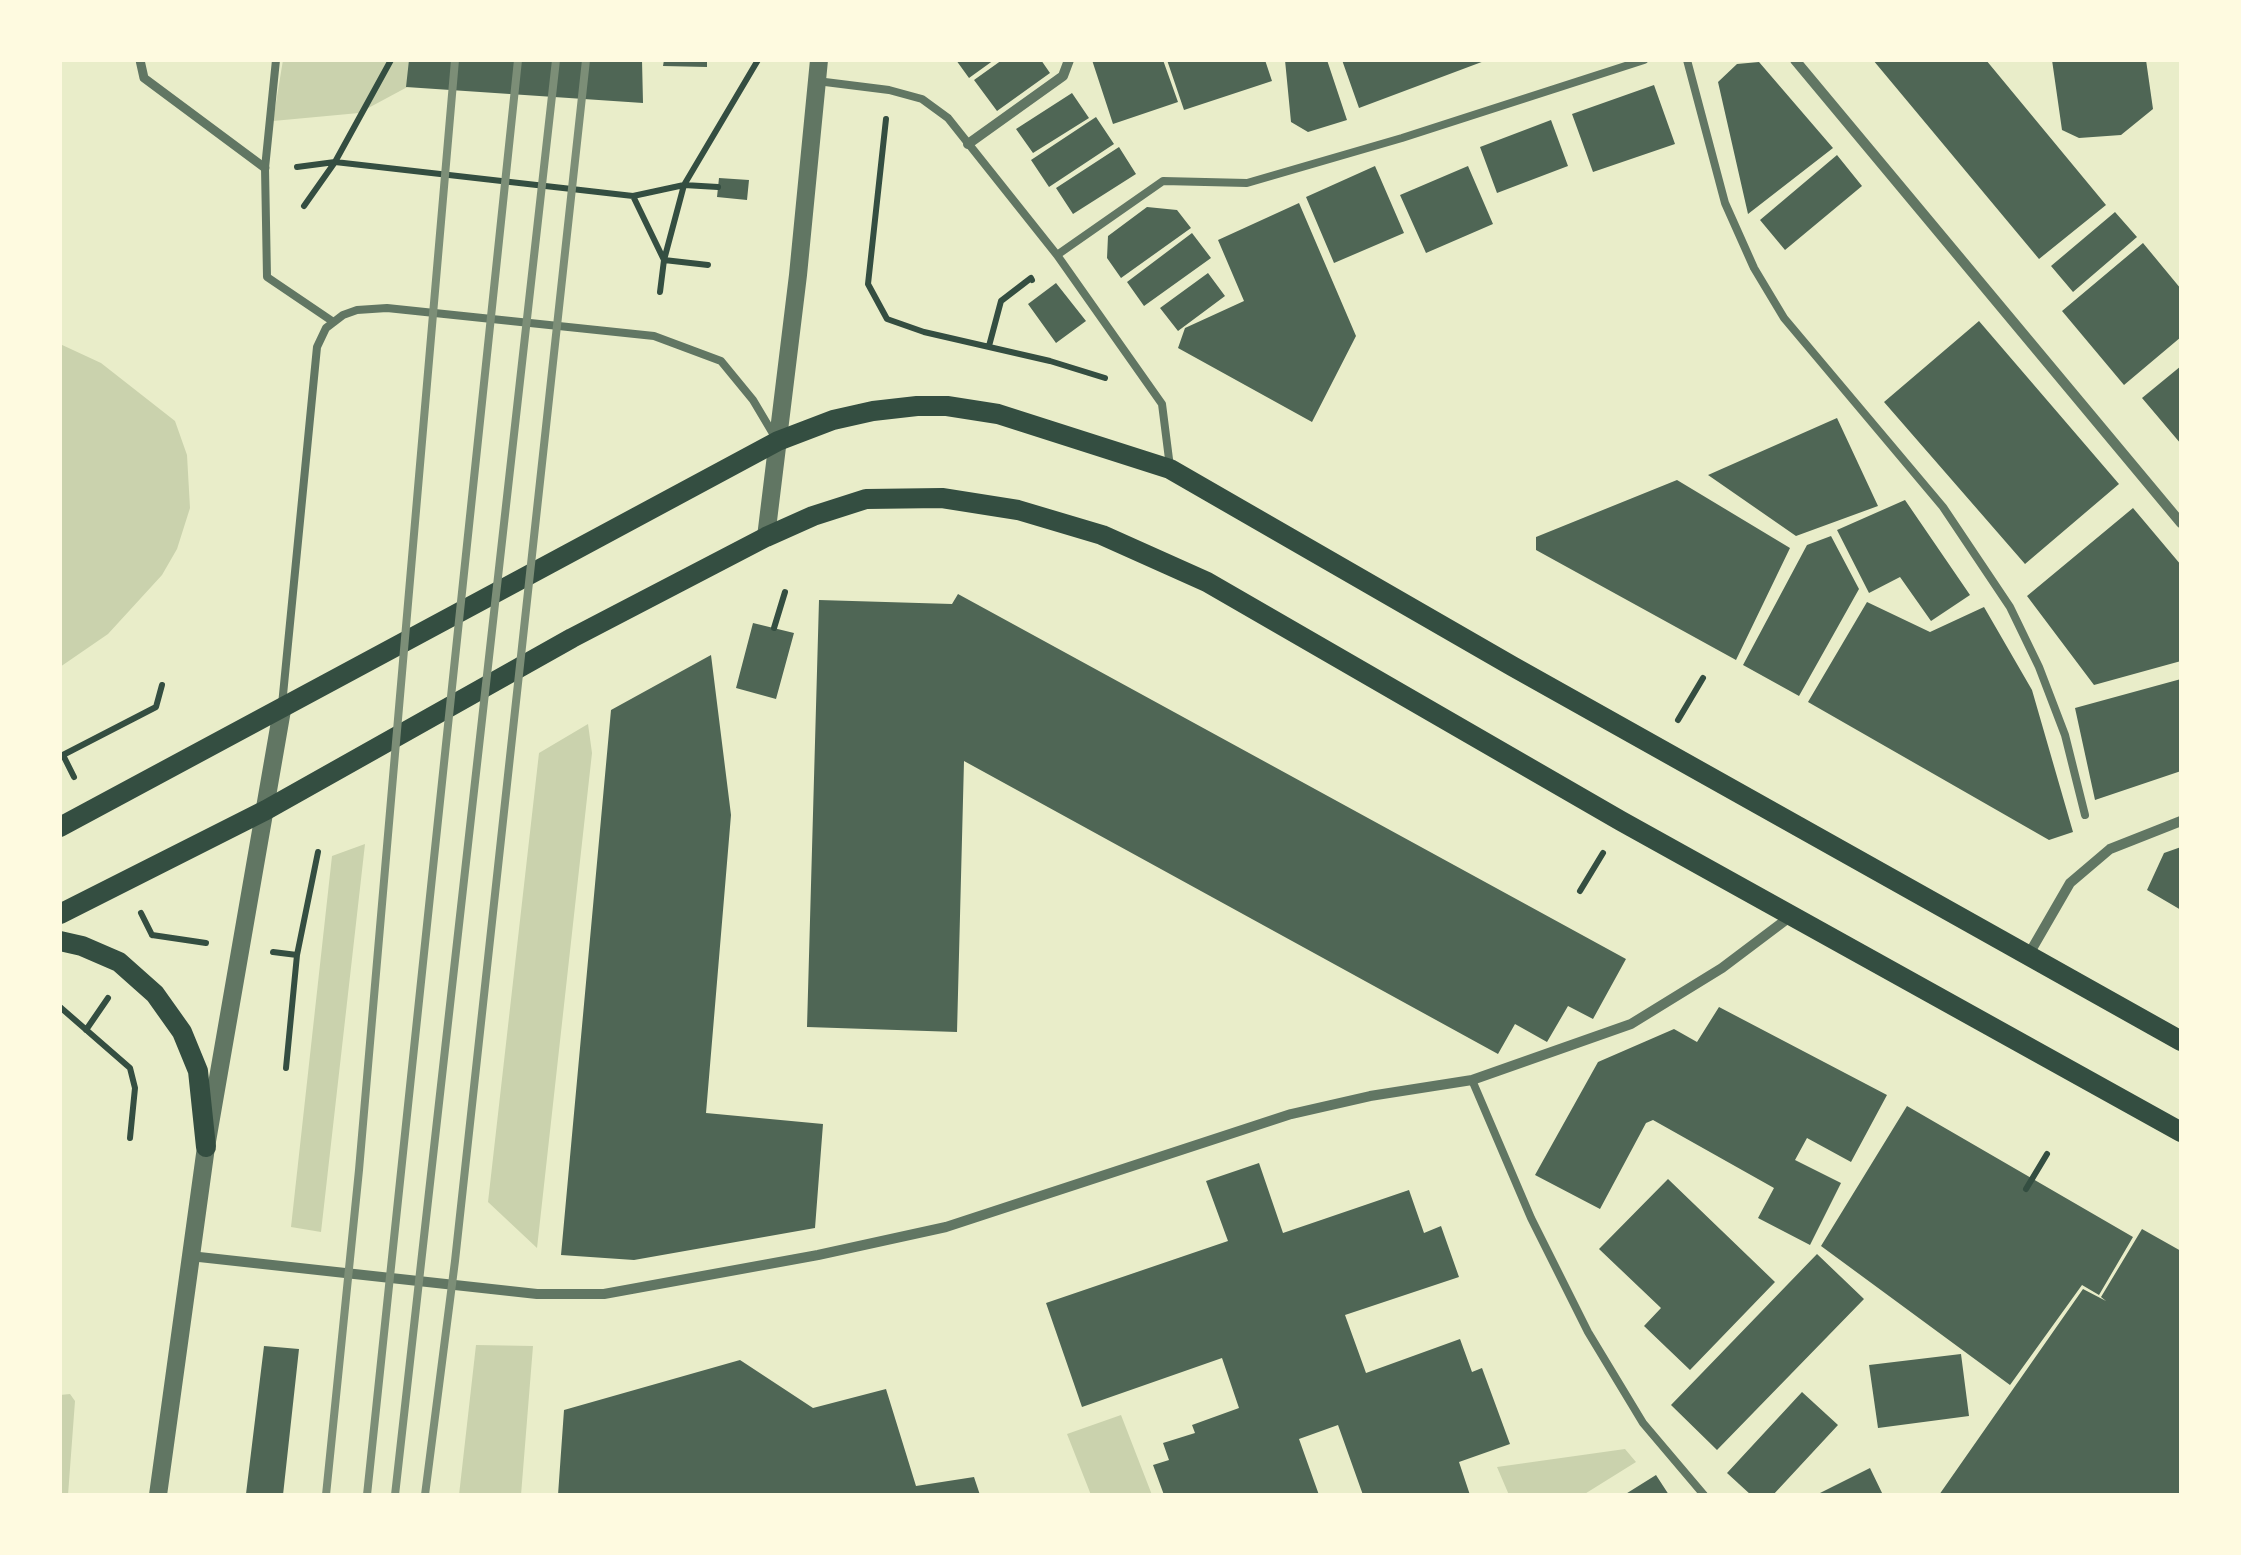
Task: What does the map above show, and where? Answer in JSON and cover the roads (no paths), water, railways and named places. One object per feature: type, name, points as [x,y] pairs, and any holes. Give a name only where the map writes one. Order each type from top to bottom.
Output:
[{"type":"main road","points":[[60,827],[778,442],[833,420],[873,411],[946,406],[998,414],[1170,469],[1512,666],[2181,1041]]},
{"type":"main road","points":[[60,914],[266,810],[572,638],[766,538],[813,516],[866,499],[908,496],[992,505],[1102,535],[1207,582],[2181,1132]]},
{"type":"main road","points":[[60,941],[119,962],[155,994],[173,1019],[198,1071],[206,1147]]},
{"type":"street","points":[[140,60],[144,78],[265,168]]},
{"type":"street","points":[[766,538],[818,60]]},
{"type":"street","points":[[968,144],[1063,76],[1069,60]]},
{"type":"street","points":[[1795,60],[2181,522]]},
{"type":"street","points":[[158,1495],[206,1147],[282,710]]},
{"type":"street","points":[[2029,954],[2070,883],[2110,849],[2181,820]]},
{"type":"street","points":[[190,1256],[537,1294],[604,1294],[818,1255],[946,1227],[1290,1114],[1370,1096],[1472,1080],[1631,1024],[1722,968],[1792,915]]},
{"type":"lane","points":[[276,60],[265,168],[267,277],[332,321]]},
{"type":"lane","points":[[1057,255],[1163,181],[1247,183],[1644,60]]},
{"type":"lane","points":[[1698,60],[1688,63],[1725,203],[1754,268],[1784,318],[1943,507],[2010,607],[2039,666],[2065,735],[2086,816]]},
{"type":"lane","points":[[817,81],[889,90],[922,99],[948,118],[1057,255],[1162,404],[1170,469]]},
{"type":"lane","points":[[282,710],[316,358],[321,337],[332,321],[356,310],[387,308],[654,336],[721,361],[753,400],[778,442]]},
{"type":"lane","points":[[1472,1080],[1531,1218],[1588,1332],[1643,1423],[1704,1495]]},
{"type":"railway","points":[[326,1495],[359,1170],[455,60]]},
{"type":"railway","points":[[367,1495],[518,60]]},
{"type":"railway","points":[[395,1495],[556,60]]},
{"type":"railway","points":[[425,1495],[455,1261],[586,60]]}]
